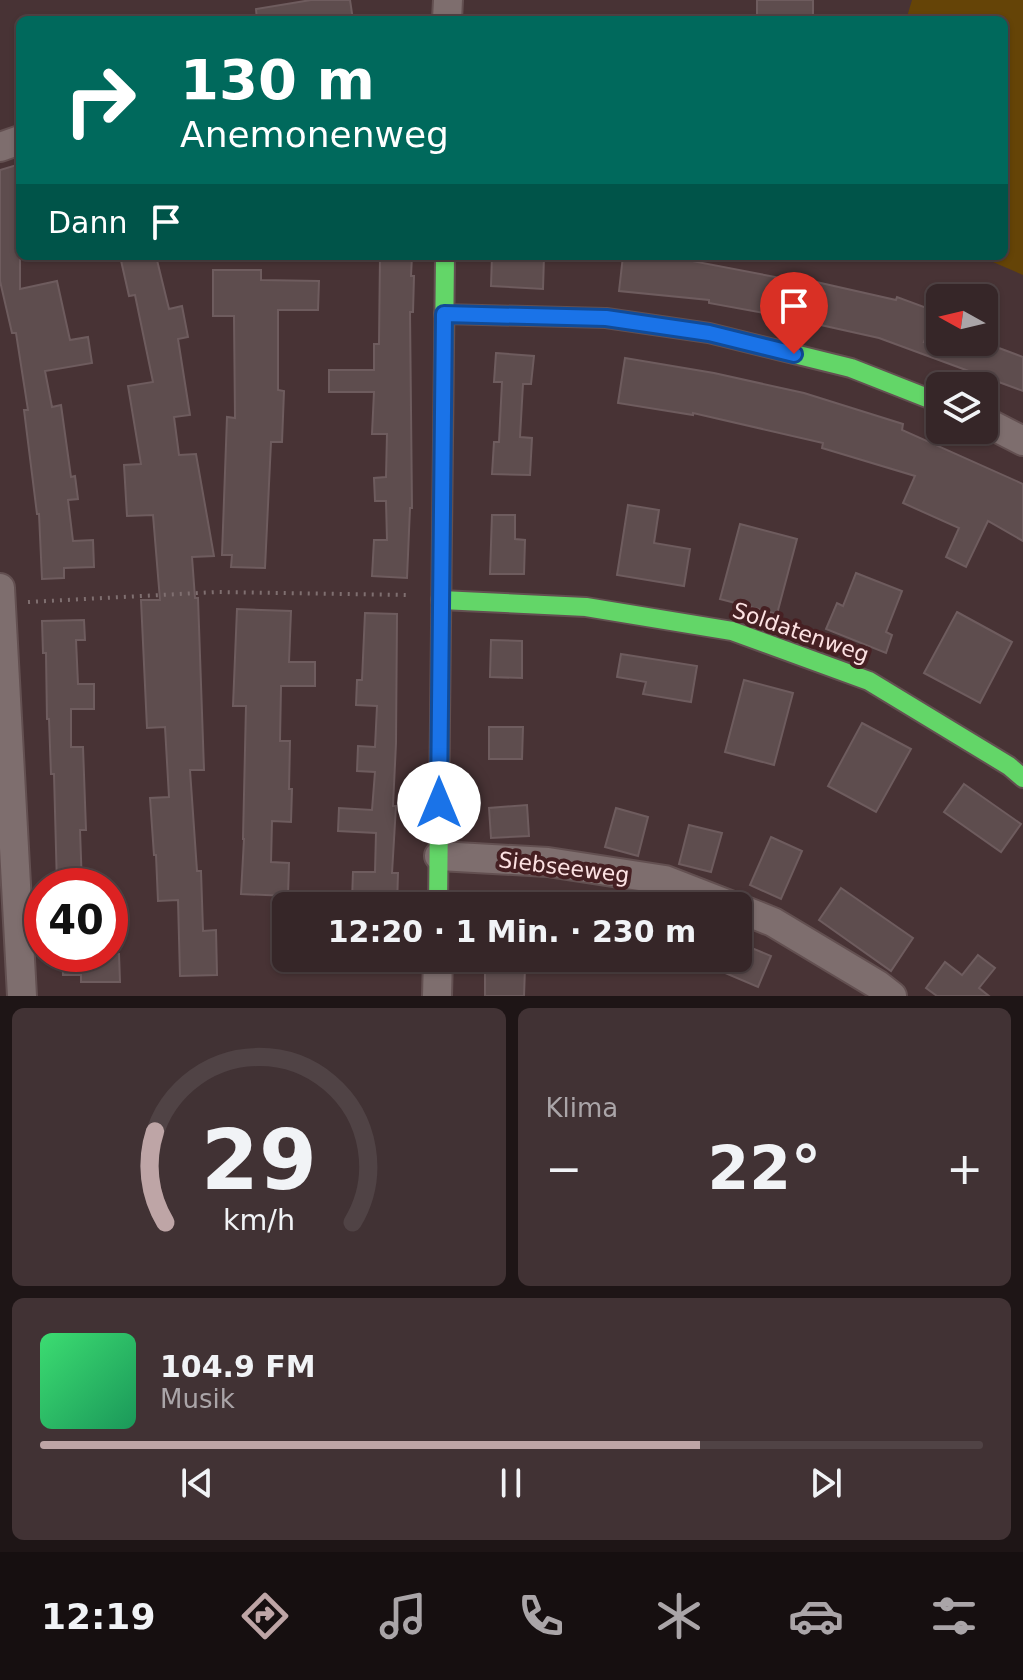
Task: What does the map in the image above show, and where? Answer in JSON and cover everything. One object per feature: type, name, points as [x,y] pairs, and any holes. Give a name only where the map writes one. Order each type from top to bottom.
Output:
[{"type":"street","points":[[438,892],[445,260]]},
{"type":"street","points":[[444,314],[606,318],[709,333],[851,368],[926,397]]},
{"type":"street","points":[[998,428],[1023,441]]},
{"type":"street","points":[[1,596],[22,996]]},
{"type":"street","name":"Soldatenweg","points":[[441,600],[586,607],[732,631],[869,681],[1009,766],[1023,778]]},
{"type":"street","name":"Siebseeweg","points":[[439,856],[548,862],[665,880],[696,892]]},
{"type":"street","points":[[752,914],[773,922],[892,996]]},
{"type":"street","points":[[437,996],[438,972]]},
{"type":"path","points":[[1,596],[217,592],[425,595],[441,600]]},
{"type":"shaded area","points":[[912,0],[1023,0],[1023,275],[988,260],[1008,260],[1008,16],[907,16]]},
{"type":"building","points":[[311,0],[350,0],[352,16],[257,16],[256,9]]},
{"type":"building","points":[[757,0],[813,0],[813,16],[757,16]]},
{"type":"building","points":[[16,165],[16,260],[20,260],[20,289],[57,281],[70,340],[88,337],[92,363],[45,371],[52,407],[61,405],[71,477],[75,476],[78,499],[68,500],[73,541],[93,540],[94,567],[64,568],[64,578],[42,579],[39,514],[24,410],[28,410],[16,333],[12,333],[0,281],[0,170]]},
{"type":"building","points":[[121,260],[157,260],[169,309],[182,306],[188,337],[178,339],[190,415],[174,417],[179,455],[196,454],[214,556],[192,557],[195,598],[198,598],[204,770],[190,770],[197,871],[201,871],[203,931],[216,930],[217,975],[180,976],[178,900],[158,901],[150,798],[169,797],[165,727],[147,728],[141,600],[160,600],[153,515],[127,516],[124,465],[141,464],[128,386],[153,382],[135,295],[129,296]]},
{"type":"building","points":[[380,260],[412,260],[412,508],[407,578],[372,576],[374,540],[387,540],[386,501],[375,501],[374,478],[386,477],[387,434],[372,434],[374,392],[329,392],[329,370],[374,370],[374,344],[379,344]]},
{"type":"building","points":[[492,260],[544,260],[543,289],[491,286]]},
{"type":"building","points":[[623,260],[692,260],[812,284],[812,281],[896,300],[897,297],[926,308],[926,355],[879,338],[709,303],[709,300],[619,291]]},
{"type":"building","points":[[213,270],[261,270],[261,280],[319,281],[318,310],[278,310],[278,390],[284,391],[282,442],[271,442],[265,568],[231,567],[232,555],[222,555],[227,417],[235,418],[234,316],[213,316]]},
{"type":"building","points":[[998,348],[1023,357],[1023,391],[998,382],[998,372],[971,372],[928,356],[998,356]]},
{"type":"building","points":[[496,353],[534,356],[531,384],[523,384],[520,437],[532,438],[530,475],[492,474],[494,442],[499,442],[502,382],[494,382]]},
{"type":"building","points":[[625,358],[804,393],[903,424],[902,430],[926,441],[926,444],[933,444],[1023,484],[1023,541],[988,521],[966,567],[946,557],[959,528],[903,503],[915,476],[822,448],[823,443],[693,413],[618,403]]},
{"type":"building","points":[[628,505],[659,510],[654,543],[690,549],[684,586],[617,575]]},
{"type":"building","points":[[492,515],[515,515],[515,539],[525,540],[524,574],[490,574]]},
{"type":"building","points":[[740,524],[797,539],[777,614],[720,599]]},
{"type":"building","points":[[856,573],[902,591],[886,632],[892,635],[886,653],[826,629],[837,603],[843,606]]},
{"type":"building","points":[[237,609],[291,611],[289,662],[315,662],[315,686],[281,686],[280,741],[290,741],[291,822],[272,821],[271,862],[289,863],[288,892],[272,892],[272,895],[241,894],[246,706],[233,706]]},
{"type":"building","points":[[957,612],[1012,642],[980,703],[924,673]]},
{"type":"building","points":[[365,613],[397,614],[393,806],[396,806],[392,873],[398,873],[397,892],[352,892],[353,872],[375,872],[376,833],[338,831],[339,808],[372,810],[375,772],[357,771],[358,746],[375,747],[377,706],[356,705],[357,680],[362,680]]},
{"type":"building","points":[[84,620],[85,640],[76,640],[78,684],[94,684],[94,709],[71,709],[71,747],[83,747],[86,830],[80,830],[81,868],[57,868],[54,774],[51,774],[42,621]]},
{"type":"building","points":[[491,640],[522,641],[522,678],[490,677]]},
{"type":"building","points":[[621,654],[697,666],[691,702],[643,694],[646,682],[617,677]]},
{"type":"building","points":[[744,680],[793,693],[774,765],[725,752]]},
{"type":"building","points":[[862,723],[911,749],[876,812],[828,786]]},
{"type":"building","points":[[489,727],[523,727],[522,759],[489,759]]},
{"type":"building","points":[[964,784],[1021,824],[1001,852],[944,812]]},
{"type":"building","points":[[527,805],[529,836],[491,838],[489,808]]},
{"type":"building","points":[[616,808],[648,817],[638,856],[605,847]]},
{"type":"building","points":[[689,825],[722,833],[711,872],[679,864]]},
{"type":"building","points":[[771,837],[802,851],[781,899],[750,885]]},
{"type":"building","points":[[841,888],[913,938],[891,971],[819,920]]},
{"type":"building","points":[[752,948],[771,956],[758,987],[723,972],[752,972]]},
{"type":"building","points":[[978,955],[995,968],[979,988],[989,996],[937,996],[926,988],[945,962],[962,975]]},
{"type":"building","points":[[63,972],[120,972],[120,982],[81,982],[81,975],[63,975]]},
{"type":"building","points":[[485,972],[525,972],[524,996],[485,996]]},
{"type":"traffic: fast","points":[[438,892],[445,260]]},
{"type":"traffic: fast","points":[[444,314],[606,318],[709,333],[851,368],[926,397]]},
{"type":"traffic: fast","points":[[441,600],[586,607],[732,631],[869,681],[1009,766],[1023,778]]},
{"type":"route","points":[[439,803],[444,314],[606,318],[709,333],[794,354]]}]
